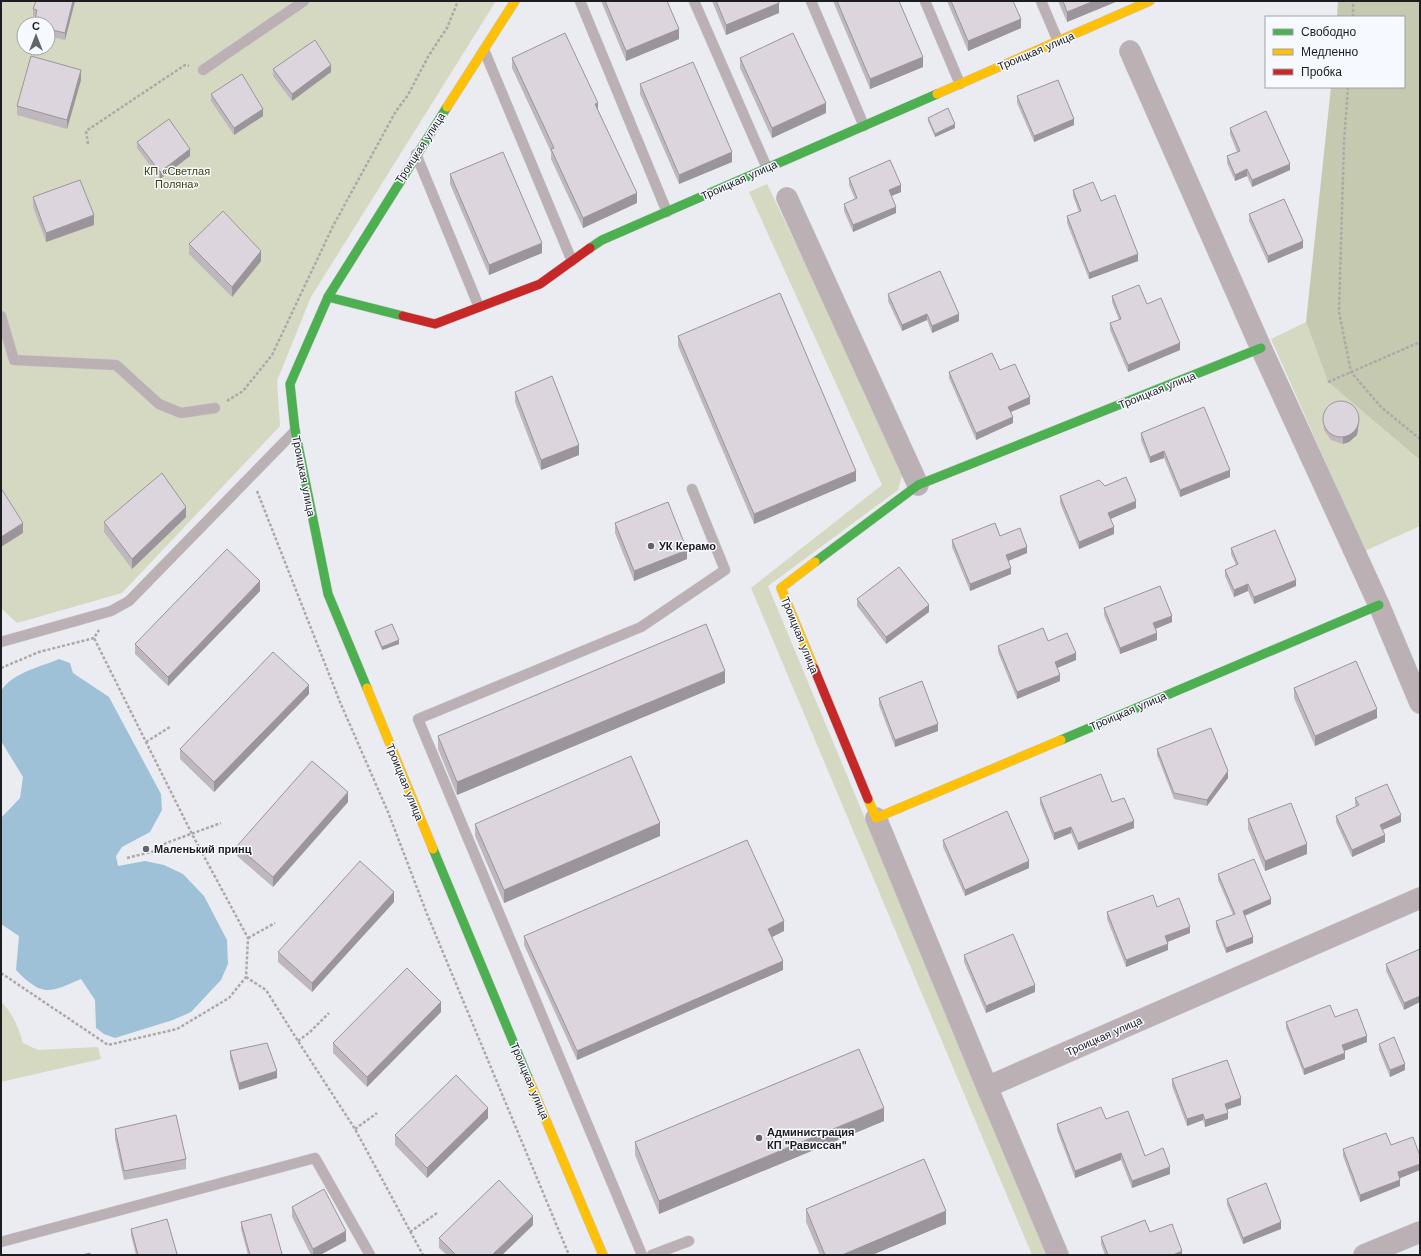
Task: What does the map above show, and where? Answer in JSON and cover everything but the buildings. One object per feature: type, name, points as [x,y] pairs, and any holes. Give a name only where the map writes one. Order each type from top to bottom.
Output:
[{"type":"street","name":"Троицкая улица","points":[[515,1],[416,154],[328,297],[290,384],[295,430],[328,594],[453,898],[603,1255]]},
{"type":"street","name":"Троицкая улица","points":[[328,297],[436,324],[540,284],[602,240],[1150,1]]},
{"type":"street","points":[[1130,50],[1261,348],[1379,605],[1420,703]]},
{"type":"street","points":[[787,198],[918,485]]},
{"type":"street","name":"Троицкая улица","points":[[1058,1255],[781,588],[918,485],[1261,348]]},
{"type":"street","name":"Троицкая улица","points":[[876,818],[1379,605]]},
{"type":"street","name":"Троицкая улица","points":[[987,1087],[1420,898]]},
{"type":"street","points":[[1364,1255],[1420,1232]]},
{"type":"lane","points":[[203,70],[304,1]]},
{"type":"lane","points":[[580,1],[667,212]]},
{"type":"lane","points":[[694,1],[766,168]]},
{"type":"lane","points":[[811,1],[864,126]]},
{"type":"lane","points":[[925,1],[960,84]]},
{"type":"lane","points":[[1041,1],[1058,41]]},
{"type":"lane","points":[[484,50],[572,261]]},
{"type":"lane","points":[[416,154],[480,307]]},
{"type":"lane","points":[[1,316],[14,360],[116,365],[160,404],[181,413],[215,408]]},
{"type":"lane","points":[[1,642],[111,611],[129,601],[295,430]]},
{"type":"lane","points":[[642,1255],[418,719],[640,627],[725,570],[692,488]]},
{"type":"lane","points":[[1,1242],[315,1158],[370,1255]]},
{"type":"lane","points":[[652,1255],[689,1241]]},
{"type":"path","points":[[215,408],[243,391],[272,355],[333,226],[396,111],[408,95],[429,55],[446,28],[458,1]]},
{"type":"path","points":[[1353,1],[1353,16]]},
{"type":"path","points":[[88,144],[86,131],[185,65],[203,70]]},
{"type":"path","points":[[1348,88],[1344,142],[1339,312],[1351,372],[1380,407],[1420,439]]},
{"type":"path","points":[[1328,382],[1420,342]]},
{"type":"path","points":[[251,476],[340,702],[388,812],[430,921],[569,1255]]},
{"type":"path","points":[[1,668],[39,652],[94,638],[111,611]]},
{"type":"path","points":[[1,973],[108,1045],[176,1029],[229,998],[246,977],[248,938],[192,834],[94,638]]},
{"type":"path","points":[[146,742],[170,727]]},
{"type":"path","points":[[127,858],[155,851],[166,843],[221,823]]},
{"type":"path","points":[[248,938],[275,923]]},
{"type":"path","points":[[246,977],[266,990],[355,1129],[423,1255]]},
{"type":"path","points":[[298,1041],[310,1032],[329,1013]]},
{"type":"path","points":[[355,1129],[377,1113]]},
{"type":"path","points":[[410,1232],[437,1214]]},
{"type":"green space","name":"КП «Светлая Поляна»","points":[[1,1],[496,1],[311,297],[277,381],[280,426],[122,593],[17,623],[1,608]]},
{"type":"green space","points":[[1338,1],[1420,1],[1420,460],[1328,382],[1306,322],[1331,88],[1405,88],[1405,16],[1337,16]]},
{"type":"green space","points":[[767,184],[904,469],[898,490],[768,586],[1047,1255],[1032,1255],[751,588],[882,485],[749,192]]},
{"type":"green space","points":[[1306,322],[1328,382],[1420,460],[1420,526],[1365,551],[1271,339]]},
{"type":"green space","points":[[1,1002],[15,1021],[23,1043],[38,1050],[98,1047],[101,1059],[1,1082]]},
{"type":"water","points":[[59,659],[70,663],[73,673],[109,697],[161,794],[162,810],[150,832],[122,847],[116,856],[118,866],[145,861],[164,865],[183,874],[204,896],[227,940],[228,964],[221,980],[191,1012],[173,1020],[115,1038],[104,1034],[96,1028],[95,1000],[81,979],[61,987],[46,990],[33,985],[16,970],[19,936],[1,924],[1,818],[20,798],[23,777],[1,741],[1,691],[19,675]]},
{"type":"traffic: fast","points":[[590,248],[602,240],[937,94]]},
{"type":"traffic: fast","points":[[403,316],[328,297],[447,107]]},
{"type":"traffic: fast","points":[[328,297],[290,384],[295,430],[328,594],[367,688]]},
{"type":"traffic: fast","points":[[815,562],[918,485],[1261,348]]},
{"type":"traffic: fast","points":[[1061,740],[1379,605]]},
{"type":"traffic: fast","points":[[433,849],[529,1080]]},
{"type":"traffic: slow","points":[[447,107],[515,1]]},
{"type":"traffic: slow","points":[[937,94],[1150,1]]},
{"type":"traffic: slow","points":[[814,668],[781,588],[815,562]]},
{"type":"traffic: slow","points":[[367,688],[433,849]]},
{"type":"traffic: slow","points":[[868,799],[876,818],[1061,740]]},
{"type":"traffic: slow","points":[[529,1080],[603,1255]]},
{"type":"traffic: jam","points":[[403,316],[435,324],[540,284],[590,248]]},
{"type":"traffic: jam","points":[[814,668],[868,799]]},
{"type":"place","name":"УК Керамо","points":[[651,546]]},
{"type":"place","name":"Маленький принц","points":[[146,849]]},
{"type":"place","name":"Администрация КП \"Рависсан\"","points":[[759,1138]]}]
